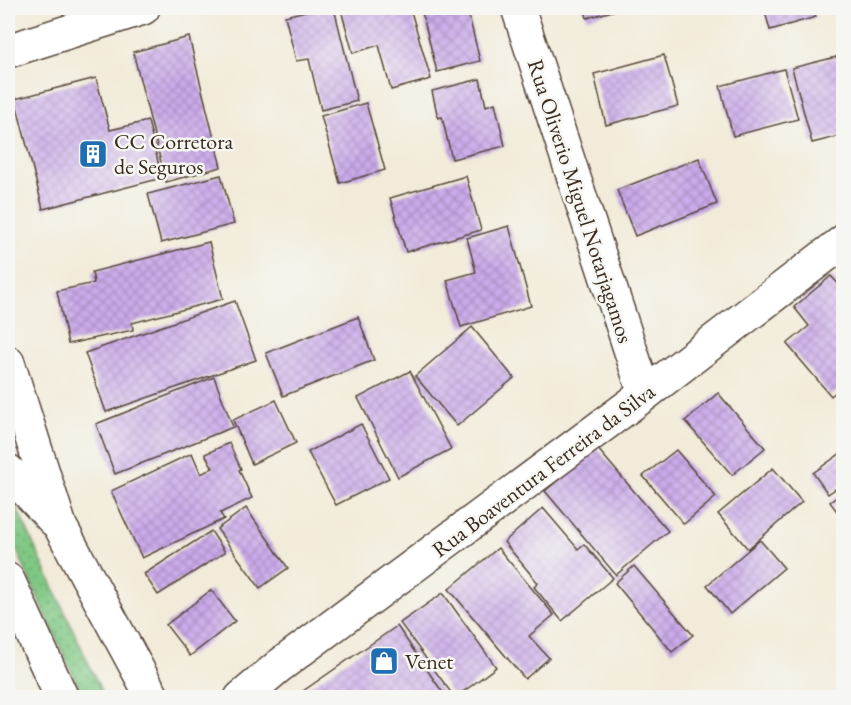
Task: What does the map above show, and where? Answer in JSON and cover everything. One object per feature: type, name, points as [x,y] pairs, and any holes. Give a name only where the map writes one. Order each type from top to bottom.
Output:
[{"type":"street","points":[[8,51],[143,8]]},
{"type":"street","name":"Rua Oliverio Miguel Notarjagamos","points":[[518,8],[645,394]]},
{"type":"street","name":"Rua Boaventura Ferreira da Silva","points":[[241,698],[279,666],[645,394],[843,241]]},
{"type":"street","points":[[8,363],[60,526],[153,698]]},
{"type":"street","points":[[8,471],[60,526]]},
{"type":"street","points":[[8,580],[62,698]]},
{"type":"green space","points":[[8,490],[104,697],[83,697],[8,531]]},
{"type":"building","points":[[318,8],[334,8],[357,101],[321,110],[309,59],[296,61],[285,16]]},
{"type":"building","points":[[410,8],[431,79],[391,90],[379,45],[353,53],[341,10]]},
{"type":"building","points":[[421,8],[467,8],[480,61],[437,72]]},
{"type":"building","points":[[584,8],[623,8],[587,18]]},
{"type":"building","points":[[764,8],[813,8],[816,17],[770,30]]},
{"type":"building","points":[[189,37],[221,167],[166,182],[133,52]]},
{"type":"building","points":[[664,55],[678,106],[606,125],[594,74]]},
{"type":"building","points":[[844,55],[844,135],[812,143],[792,68]]},
{"type":"building","points":[[784,69],[798,119],[733,136],[720,86]]},
{"type":"building","name":"CC Corretora de Seguros","points":[[96,78],[110,130],[148,121],[162,178],[43,209],[15,99]]},
{"type":"building","points":[[480,79],[486,106],[495,103],[505,146],[452,159],[442,117],[438,118],[432,91]]},
{"type":"building","points":[[366,103],[385,170],[340,183],[321,116]]},
{"type":"building","points":[[699,158],[717,204],[635,236],[617,190]]},
{"type":"building","points":[[221,175],[234,224],[161,243],[148,194]]},
{"type":"building","points":[[466,176],[481,230],[406,252],[390,198]]},
{"type":"building","points":[[509,226],[531,306],[461,327],[447,280],[476,272],[467,238]]},
{"type":"building","points":[[209,242],[223,299],[132,323],[133,330],[68,344],[57,291],[94,283],[92,272]]},
{"type":"building","points":[[831,276],[844,290],[844,385],[831,396],[787,344],[809,326],[794,307]]},
{"type":"building","points":[[235,301],[256,360],[106,412],[85,353]]},
{"type":"building","points":[[358,317],[374,360],[283,396],[266,353]]},
{"type":"building","points":[[472,327],[514,378],[457,426],[415,376]]},
{"type":"building","points":[[410,371],[451,449],[398,477],[358,398]]},
{"type":"building","points":[[214,377],[233,427],[115,474],[96,424]]},
{"type":"building","points":[[718,393],[765,448],[732,475],[685,421]]},
{"type":"building","points":[[276,400],[296,443],[252,464],[233,420]]},
{"type":"building","points":[[361,424],[389,478],[336,505],[308,452]]},
{"type":"building","points":[[229,443],[252,498],[220,513],[224,519],[142,558],[111,491],[192,453],[201,474],[213,468],[205,454]]},
{"type":"building","points":[[597,448],[668,531],[616,575],[545,491]]},
{"type":"building","points":[[676,450],[716,497],[684,524],[643,476]]},
{"type":"building","points":[[844,451],[844,483],[828,494],[813,473]]},
{"type":"building","points":[[773,468],[802,502],[748,549],[718,514]]},
{"type":"building","points":[[844,492],[844,521],[830,502]]},
{"type":"building","points":[[246,508],[288,568],[260,588],[217,529]]},
{"type":"building","points":[[543,508],[578,549],[584,544],[613,578],[562,621],[534,587],[538,583],[504,542]]},
{"type":"building","points":[[211,531],[225,552],[158,595],[144,574]]},
{"type":"building","points":[[760,540],[784,568],[730,614],[707,585]]},
{"type":"building","points":[[498,548],[554,615],[529,636],[549,658],[525,679],[449,589]]},
{"type":"building","points":[[634,566],[693,635],[672,652],[615,583]]},
{"type":"building","points":[[211,590],[235,621],[190,656],[166,625]]},
{"type":"building","points":[[443,593],[496,667],[455,698],[400,623]]},
{"type":"building","name":"Venet","points":[[397,626],[445,696],[443,698],[293,698]]},
{"type":"place","name":"CC Corretora de Seguros","points":[[93,154]]},
{"type":"place","name":"Venet","points":[[384,661]]}]
